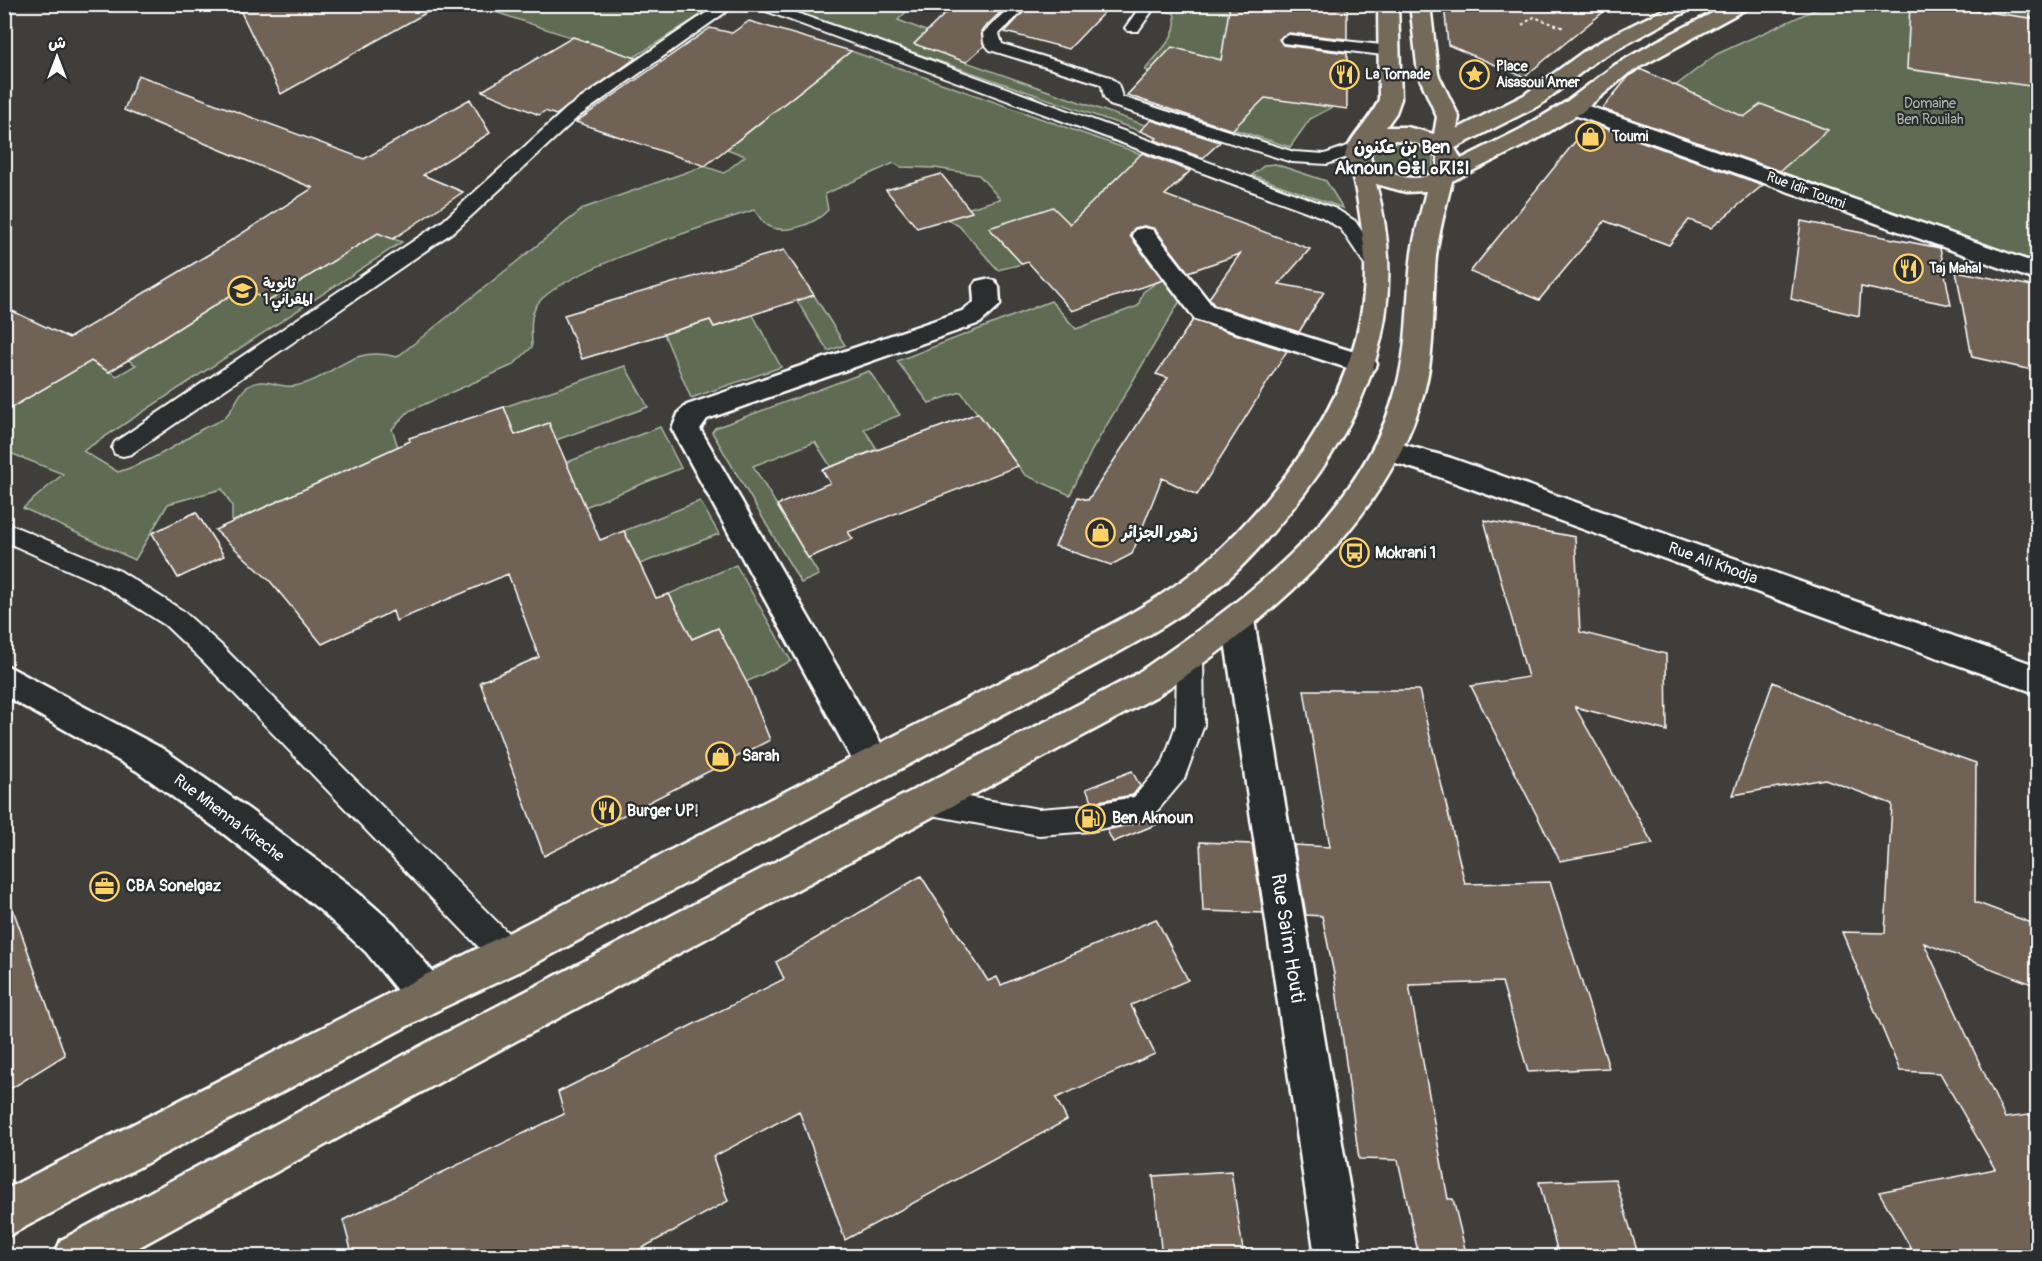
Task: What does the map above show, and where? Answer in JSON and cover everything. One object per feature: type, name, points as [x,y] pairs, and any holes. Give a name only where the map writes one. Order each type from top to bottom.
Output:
[{"type":"main road","points":[[4,1215],[426,995],[509,956],[1142,623],[1198,585],[1244,545],[1310,468],[1336,428],[1355,388],[1369,347],[1379,271],[1374,212],[1361,150],[1390,99],[1391,51],[1388,4]]},
{"type":"main road","points":[[77,1257],[457,1049],[1144,686],[1190,656],[1238,620],[1293,572],[1350,507],[1387,450],[1398,428],[1410,390],[1417,347],[1428,229],[1442,161],[1448,117],[1428,74],[1420,4]]},
{"type":"main road","points":[[1361,150],[1376,177],[1389,182],[1417,185],[1442,161],[1499,117],[1532,100],[1590,56],[1617,40],[1691,4]]},
{"type":"main road","points":[[1361,150],[1388,133],[1402,133],[1442,161],[1510,145],[1574,106],[1633,63],[1746,4]]},
{"type":"main road","points":[[1436,94],[1462,110],[1499,117]]},
{"type":"street","name":"Rue Idir Toumi","points":[[1574,106],[2037,273]]},
{"type":"street","points":[[1144,236],[1204,313],[1363,364]]},
{"type":"street","points":[[873,763],[686,429],[689,419],[697,412],[971,317],[987,306],[986,287]]},
{"type":"street","name":"Rue Ali Khodja","points":[[1387,450],[1441,466],[2037,680]]},
{"type":"street","name":"Rue Saïm Houti","points":[[1238,620],[1338,1257]]},
{"type":"street","name":"Rue Mhenna Kireche","points":[[4,678],[150,760],[237,822],[334,897],[380,938],[426,995]]},
{"type":"lane","points":[[4,9],[14,4]]},
{"type":"lane","points":[[123,448],[450,225],[573,112],[730,4]]},
{"type":"lane","points":[[754,4],[866,42],[1329,213],[1348,225],[1379,271]]},
{"type":"lane","points":[[1022,4],[991,33],[992,43],[996,47],[1104,80],[1110,84],[1112,97],[1116,101],[1267,150],[1306,160],[1327,159],[1361,150]]},
{"type":"lane","points":[[1133,28],[1150,4]]},
{"type":"lane","points":[[1288,40],[1391,51]]},
{"type":"lane","points":[[1227,174],[1248,153],[1267,150]]},
{"type":"lane","points":[[4,531],[111,578],[174,618],[212,653],[509,956]]},
{"type":"lane","points":[[926,803],[1039,822],[1091,818],[1142,808],[1174,771],[1190,725],[1190,656]]},
{"type":"path","points":[[1522,25],[1534,17],[1564,28]]},
{"type":"green space","points":[[709,4],[715,6],[633,58],[474,5]]},
{"type":"green space","points":[[777,5],[913,5],[898,20],[944,38],[949,56],[1145,125],[1140,131]]},
{"type":"green space","points":[[1158,5],[1230,5],[1232,38],[1347,51],[1347,55],[1302,103],[1333,107],[1310,119],[1290,147],[1233,129],[1251,106],[1145,70],[1167,44],[1174,29],[1174,13],[1155,9]]},
{"type":"green space","name":"Domaine Ben Rouilah","points":[[1825,5],[2037,5],[2037,260],[2014,255],[1632,119],[1717,54]]},
{"type":"green space","points":[[851,51],[1189,171],[1176,187],[1125,170],[1097,197],[1149,216],[1130,235],[1006,246],[1022,264],[998,270],[959,226],[942,216],[1000,199],[979,175],[935,168],[901,167],[894,163],[825,194],[828,210],[808,224],[791,229],[774,228],[764,224],[754,210],[636,250],[572,279],[549,293],[536,306],[532,321],[532,347],[513,365],[409,411],[392,429],[398,447],[232,522],[232,506],[222,489],[168,504],[135,560],[23,508],[63,474],[5,451],[4,402],[12,407],[91,361],[117,376],[136,365],[128,360],[242,288],[269,301],[378,233],[402,242],[83,451],[118,472],[141,464],[223,419],[231,411],[241,393],[254,384],[266,382],[295,386],[320,377],[353,358],[380,354],[397,357],[584,208],[704,166],[724,173],[745,156],[727,149]]},
{"type":"green space","points":[[1398,142],[1408,143],[1425,150],[1433,156],[1433,168],[1418,176],[1409,177],[1391,174],[1376,165],[1371,158],[1375,148]]},
{"type":"green space","points":[[1275,164],[1326,181],[1343,208],[1252,175],[1265,165]]},
{"type":"green space","points":[[1163,278],[1180,301],[1092,450],[1070,495],[1025,475],[961,392],[929,403],[897,361],[1051,301],[1076,329],[1138,306],[1143,292]]},
{"type":"green space","points":[[814,295],[845,345],[828,351],[797,301]]},
{"type":"green space","points":[[753,315],[781,367],[691,398],[664,334],[710,320],[714,327]]},
{"type":"green space","points":[[625,366],[648,407],[556,440],[548,424],[515,435],[504,407]]},
{"type":"green space","points":[[869,371],[900,415],[864,429],[877,449],[831,467],[815,442],[753,466],[819,575],[801,583],[712,432],[715,428]]},
{"type":"green space","points":[[660,427],[681,468],[585,507],[565,463]]},
{"type":"green space","points":[[700,501],[719,534],[640,564],[624,531]]},
{"type":"green space","points":[[736,565],[791,661],[746,682],[718,628],[692,639],[669,594]]},
{"type":"building","points":[[237,4],[442,4],[281,94]]},
{"type":"building","points":[[955,4],[1009,4],[981,31],[984,46],[966,62],[914,44]]},
{"type":"building","points":[[1031,4],[1112,4],[1069,49],[1005,32]]},
{"type":"building","points":[[1230,4],[1347,4],[1347,39],[1289,33],[1279,39],[1283,45],[1347,53],[1347,109],[1265,98],[1232,130],[1127,95],[1172,47],[1221,60]]},
{"type":"building","points":[[1444,4],[1613,4],[1524,77],[1448,45]]},
{"type":"building","points":[[1910,4],[1929,4],[2037,19],[2037,87],[1907,69]]},
{"type":"building","points":[[749,21],[851,51],[705,166],[576,122],[710,28],[732,33]]},
{"type":"building","points":[[573,37],[636,58],[556,115],[545,111],[539,115],[482,91]]},
{"type":"building","points":[[1640,69],[1744,117],[1761,104],[1828,130],[1780,171],[1602,109],[1629,76]]},
{"type":"building","points":[[138,75],[364,159],[470,99],[490,133],[423,175],[463,192],[393,239],[378,233],[269,301],[242,288],[109,372],[91,361],[4,412],[4,307],[69,338],[216,250],[313,188],[124,110]]},
{"type":"building","points":[[1151,120],[1220,142],[1203,158],[1155,140],[1157,138],[1140,131]]},
{"type":"building","points":[[1590,123],[1763,185],[1711,228],[1689,220],[1669,245],[1605,221],[1539,300],[1470,272]]},
{"type":"building","points":[[1142,153],[1190,171],[1165,195],[1310,249],[1279,284],[1324,292],[1299,332],[1214,305],[1209,298],[1240,254],[1188,272],[1155,229],[1144,226],[1135,228],[1130,236],[1163,280],[1072,311],[1028,262],[1022,264],[989,228],[1053,207],[1070,224]]},
{"type":"building","points":[[941,174],[972,212],[917,228],[886,190]]},
{"type":"building","points":[[1801,221],[1940,248],[1951,305],[1861,287],[1859,316],[1791,299]]},
{"type":"building","points":[[784,250],[814,295],[714,327],[710,320],[582,359],[564,315]]},
{"type":"building","points":[[1956,271],[2037,287],[2037,371],[1972,357]]},
{"type":"building","points":[[1193,320],[1287,351],[1197,495],[1162,478],[1132,554],[1111,565],[1055,546],[1078,497],[1088,500],[1168,378],[1156,374]]},
{"type":"building","points":[[504,407],[515,435],[549,423],[600,540],[624,531],[656,598],[669,594],[692,639],[718,628],[748,685],[770,740],[544,856],[480,682],[539,657],[508,574],[396,621],[393,611],[322,644],[270,581],[215,530],[410,441],[409,438]]},
{"type":"building","points":[[978,413],[1018,466],[848,532],[853,539],[808,558],[777,505],[830,483],[822,470]]},
{"type":"building","points":[[196,512],[224,556],[178,578],[152,533]]},
{"type":"building","points":[[1484,520],[1575,537],[1580,632],[1666,654],[1667,731],[1575,707],[1653,844],[1560,861],[1471,686],[1528,677]]},
{"type":"building","points":[[1773,682],[1868,725],[1976,763],[1975,902],[2037,925],[2037,986],[1924,943],[2005,1118],[2037,1114],[2037,1257],[1916,1257],[1879,1192],[1995,1169],[1940,1073],[1900,1071],[1842,932],[1885,933],[1892,804],[1825,779],[1733,795]]},
{"type":"building","points":[[1304,690],[1419,690],[1465,884],[1550,882],[1609,1068],[1528,1072],[1502,982],[1409,985],[1448,1199],[1453,1199],[1467,1257],[1419,1257],[1398,1160],[1359,1159],[1334,974],[1322,916],[1306,915],[1294,845],[1330,847]]},
{"type":"building","points":[[1132,771],[1140,786],[1133,795],[1093,802],[1086,789]]},
{"type":"building","points":[[1156,815],[1160,823],[1113,842],[1107,830],[1153,819]]},
{"type":"building","points":[[1200,842],[1252,844],[1263,913],[1203,911]]},
{"type":"building","points":[[921,876],[988,981],[997,977],[1001,985],[1156,919],[1188,980],[1131,1005],[1155,1054],[1056,1098],[1067,1120],[845,1240],[799,1111],[713,1157],[728,1201],[626,1257],[353,1257],[343,1220],[564,1114],[558,1092],[784,979],[776,962]]},
{"type":"building","points":[[11,904],[65,1055],[4,1093],[4,905]]},
{"type":"building","points":[[1231,1171],[1244,1257],[1162,1257],[1153,1176]]},
{"type":"building","points":[[1615,1179],[1639,1257],[1559,1257],[1539,1182]]},
{"type":"place","name":"La Tornade","points":[[1344,74]]},
{"type":"place","name":"Place Aisasoui Amer","points":[[1475,74]]},
{"type":"place","name":"Toumi","points":[[1591,136]]},
{"type":"place","name":"Taj Mahal","points":[[1908,268]]},
{"type":"place","name":"ثانوية المقراني 1","points":[[242,291]]},
{"type":"place","name":"زهور الجزائر","points":[[1101,533]]},
{"type":"place","name":"Mokrani 1","points":[[1354,553]]},
{"type":"place","name":"Sarah","points":[[721,756]]},
{"type":"place","name":"Burger UP!","points":[[606,811]]},
{"type":"place","name":"Ben Aknoun","points":[[1091,818]]},
{"type":"place","name":"CBA Sonelgaz","points":[[105,886]]},
{"type":"district","name":"بن عكنون Ben Aknoun ⴱⴻⵏ ⴰⴽⵏⵓⵏ","points":[[1402,157]]}]
